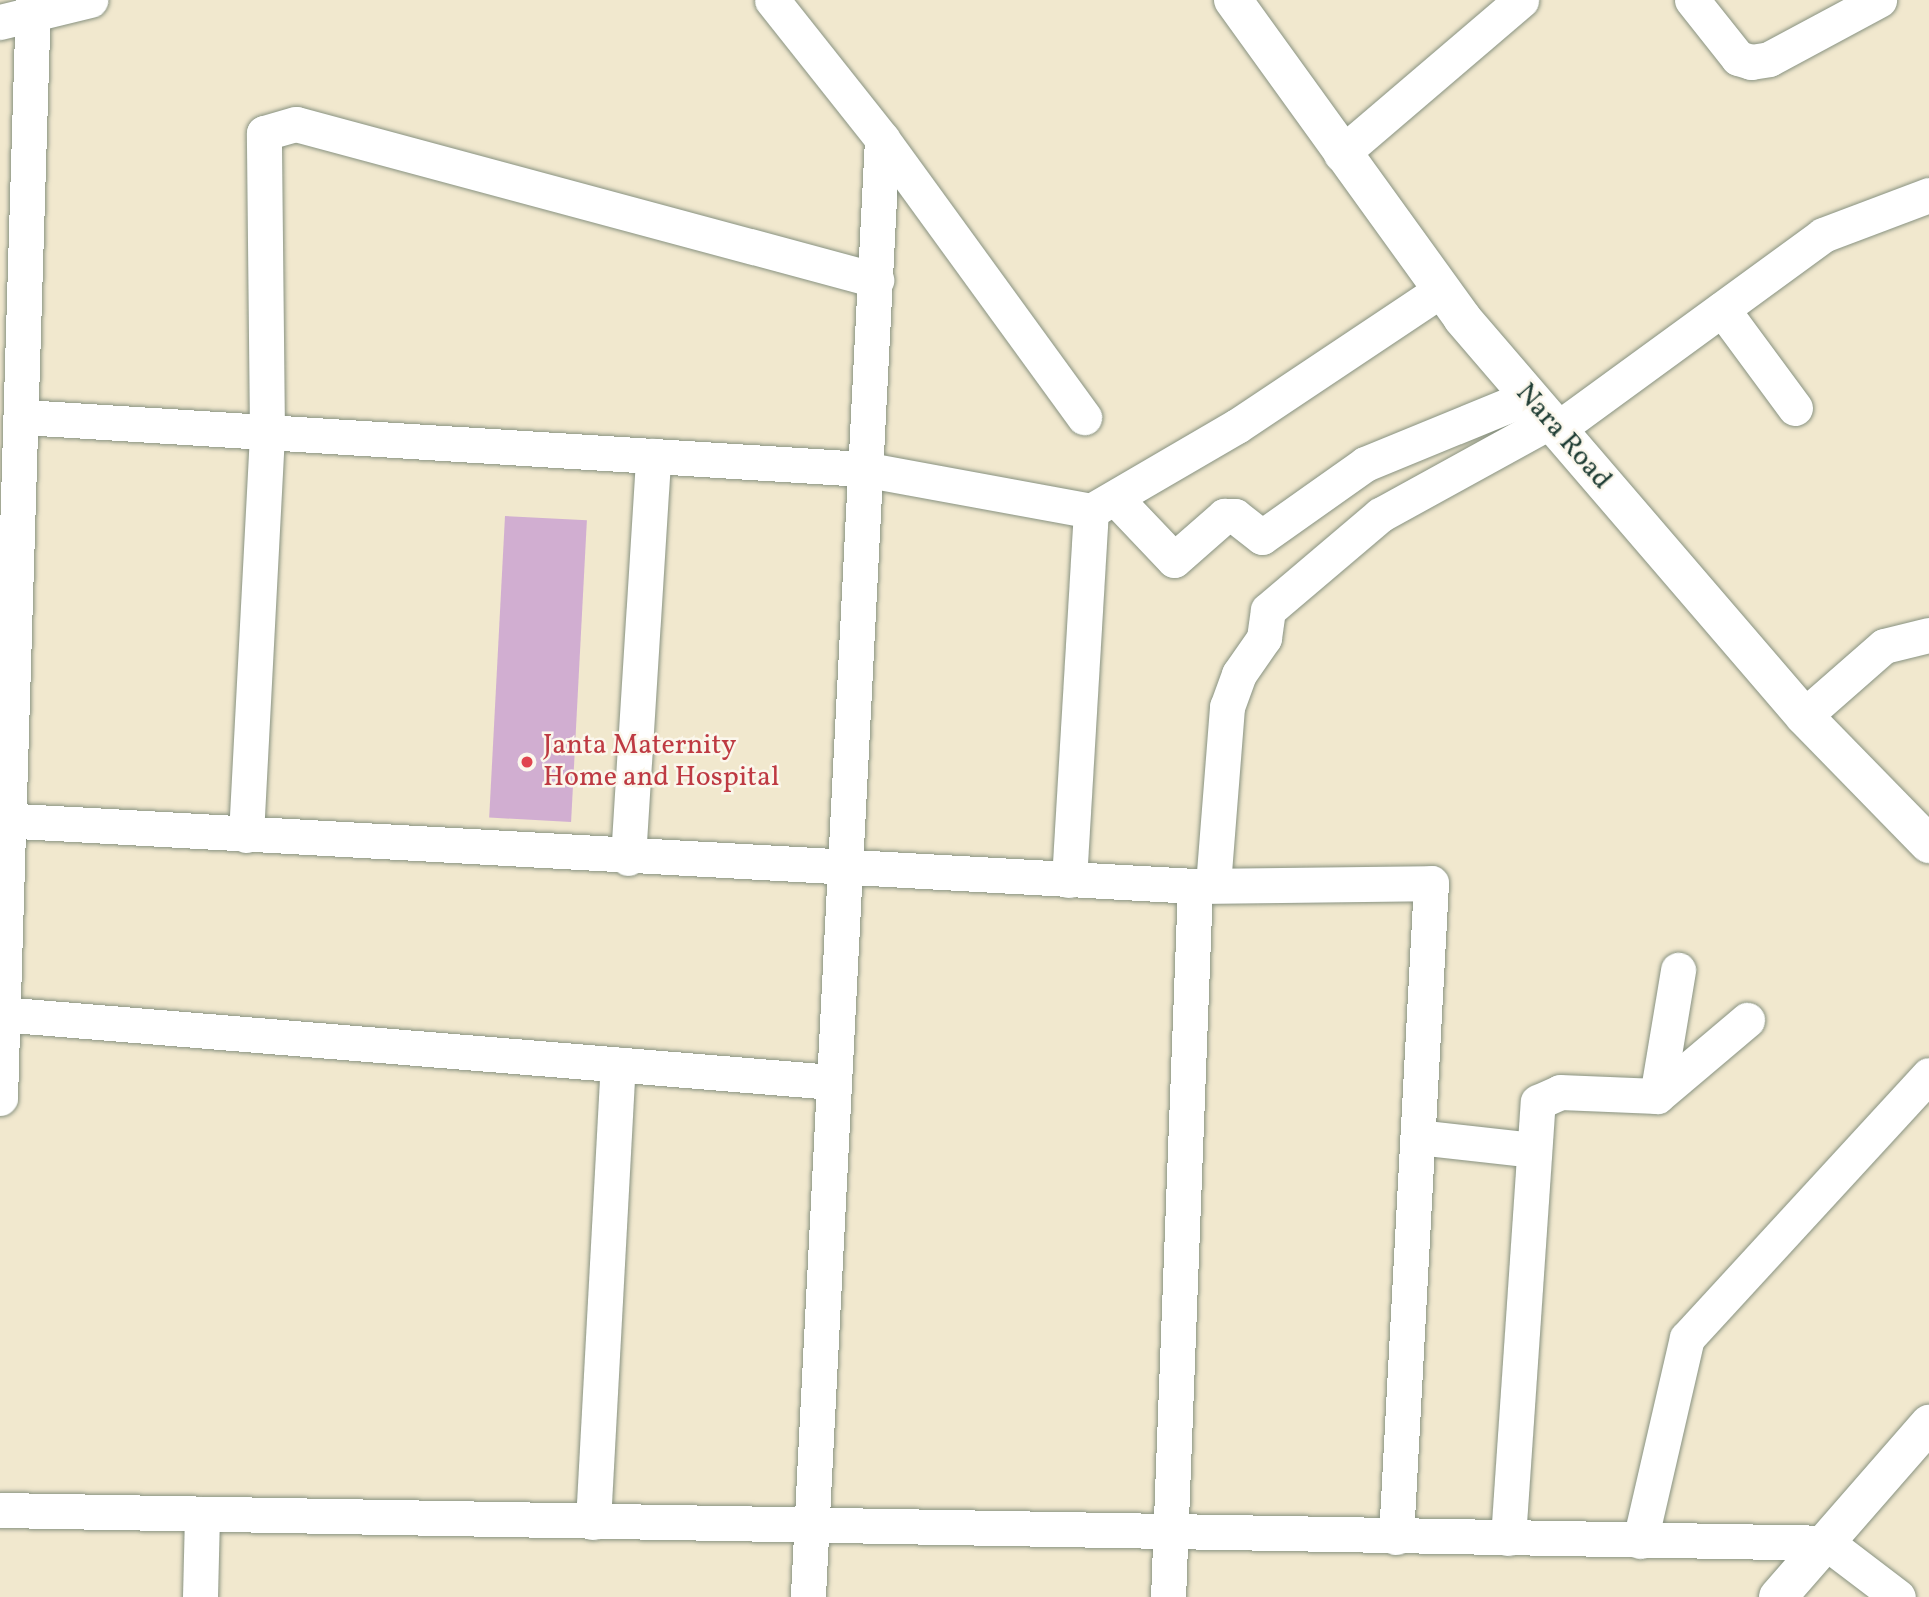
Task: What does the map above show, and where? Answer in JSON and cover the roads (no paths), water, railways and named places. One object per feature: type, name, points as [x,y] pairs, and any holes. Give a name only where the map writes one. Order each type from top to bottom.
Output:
[{"type":"main road","name":"Nara Road","points":[[1233,0],[1441,290],[1544,417],[1804,716],[1929,844]]},
{"type":"main road","points":[[1778,1597],[1929,1424]]},
{"type":"street","points":[[0,1098],[5,820],[23,417],[22,12],[90,0]]},
{"type":"street","points":[[772,0],[882,139],[1084,417]]},
{"type":"street","points":[[1341,154],[1521,0]]},
{"type":"street","points":[[1692,0],[1738,58],[1751,62],[1769,59],[1879,0]]},
{"type":"street","points":[[246,835],[267,433],[264,133],[278,125],[296,124],[876,280]]},
{"type":"street","points":[[808,1597],[840,871],[882,139]]},
{"type":"street","points":[[1168,1597],[1169,1532],[1204,886],[1227,707],[1238,674],[1264,638],[1268,610],[1380,515],[1722,309],[1823,235],[1929,195]]},
{"type":"street","points":[[1104,505],[1441,290]]},
{"type":"street","points":[[1722,309],[1796,408]]},
{"type":"street","points":[[23,417],[863,469],[1104,505],[1174,559],[1224,516],[1235,516],[1262,537],[1365,464],[1544,417]]},
{"type":"street","points":[[628,858],[653,456]]},
{"type":"street","points":[[1069,880],[1104,505]]},
{"type":"street","points":[[1804,716],[1884,646],[1929,635]]},
{"type":"street","points":[[5,820],[840,871],[1204,886],[1431,883],[1396,1537]]},
{"type":"street","points":[[1657,1096],[1678,970]]},
{"type":"street","points":[[2,1014],[832,1082]]},
{"type":"street","points":[[1508,1538],[1533,1150],[1544,1096],[1657,1096],[1747,1020]]},
{"type":"street","points":[[593,1522],[618,1065]]},
{"type":"street","points":[[1640,1541],[1687,1338],[1929,1075]]},
{"type":"street","points":[[1418,1137],[1533,1150]]},
{"type":"street","points":[[0,1510],[1827,1543],[1898,1597]]},
{"type":"street","points":[[200,1597],[202,1514]]},
{"type":"place","name":"Janta Maternity Home and Hospital","points":[[527,762]]}]
